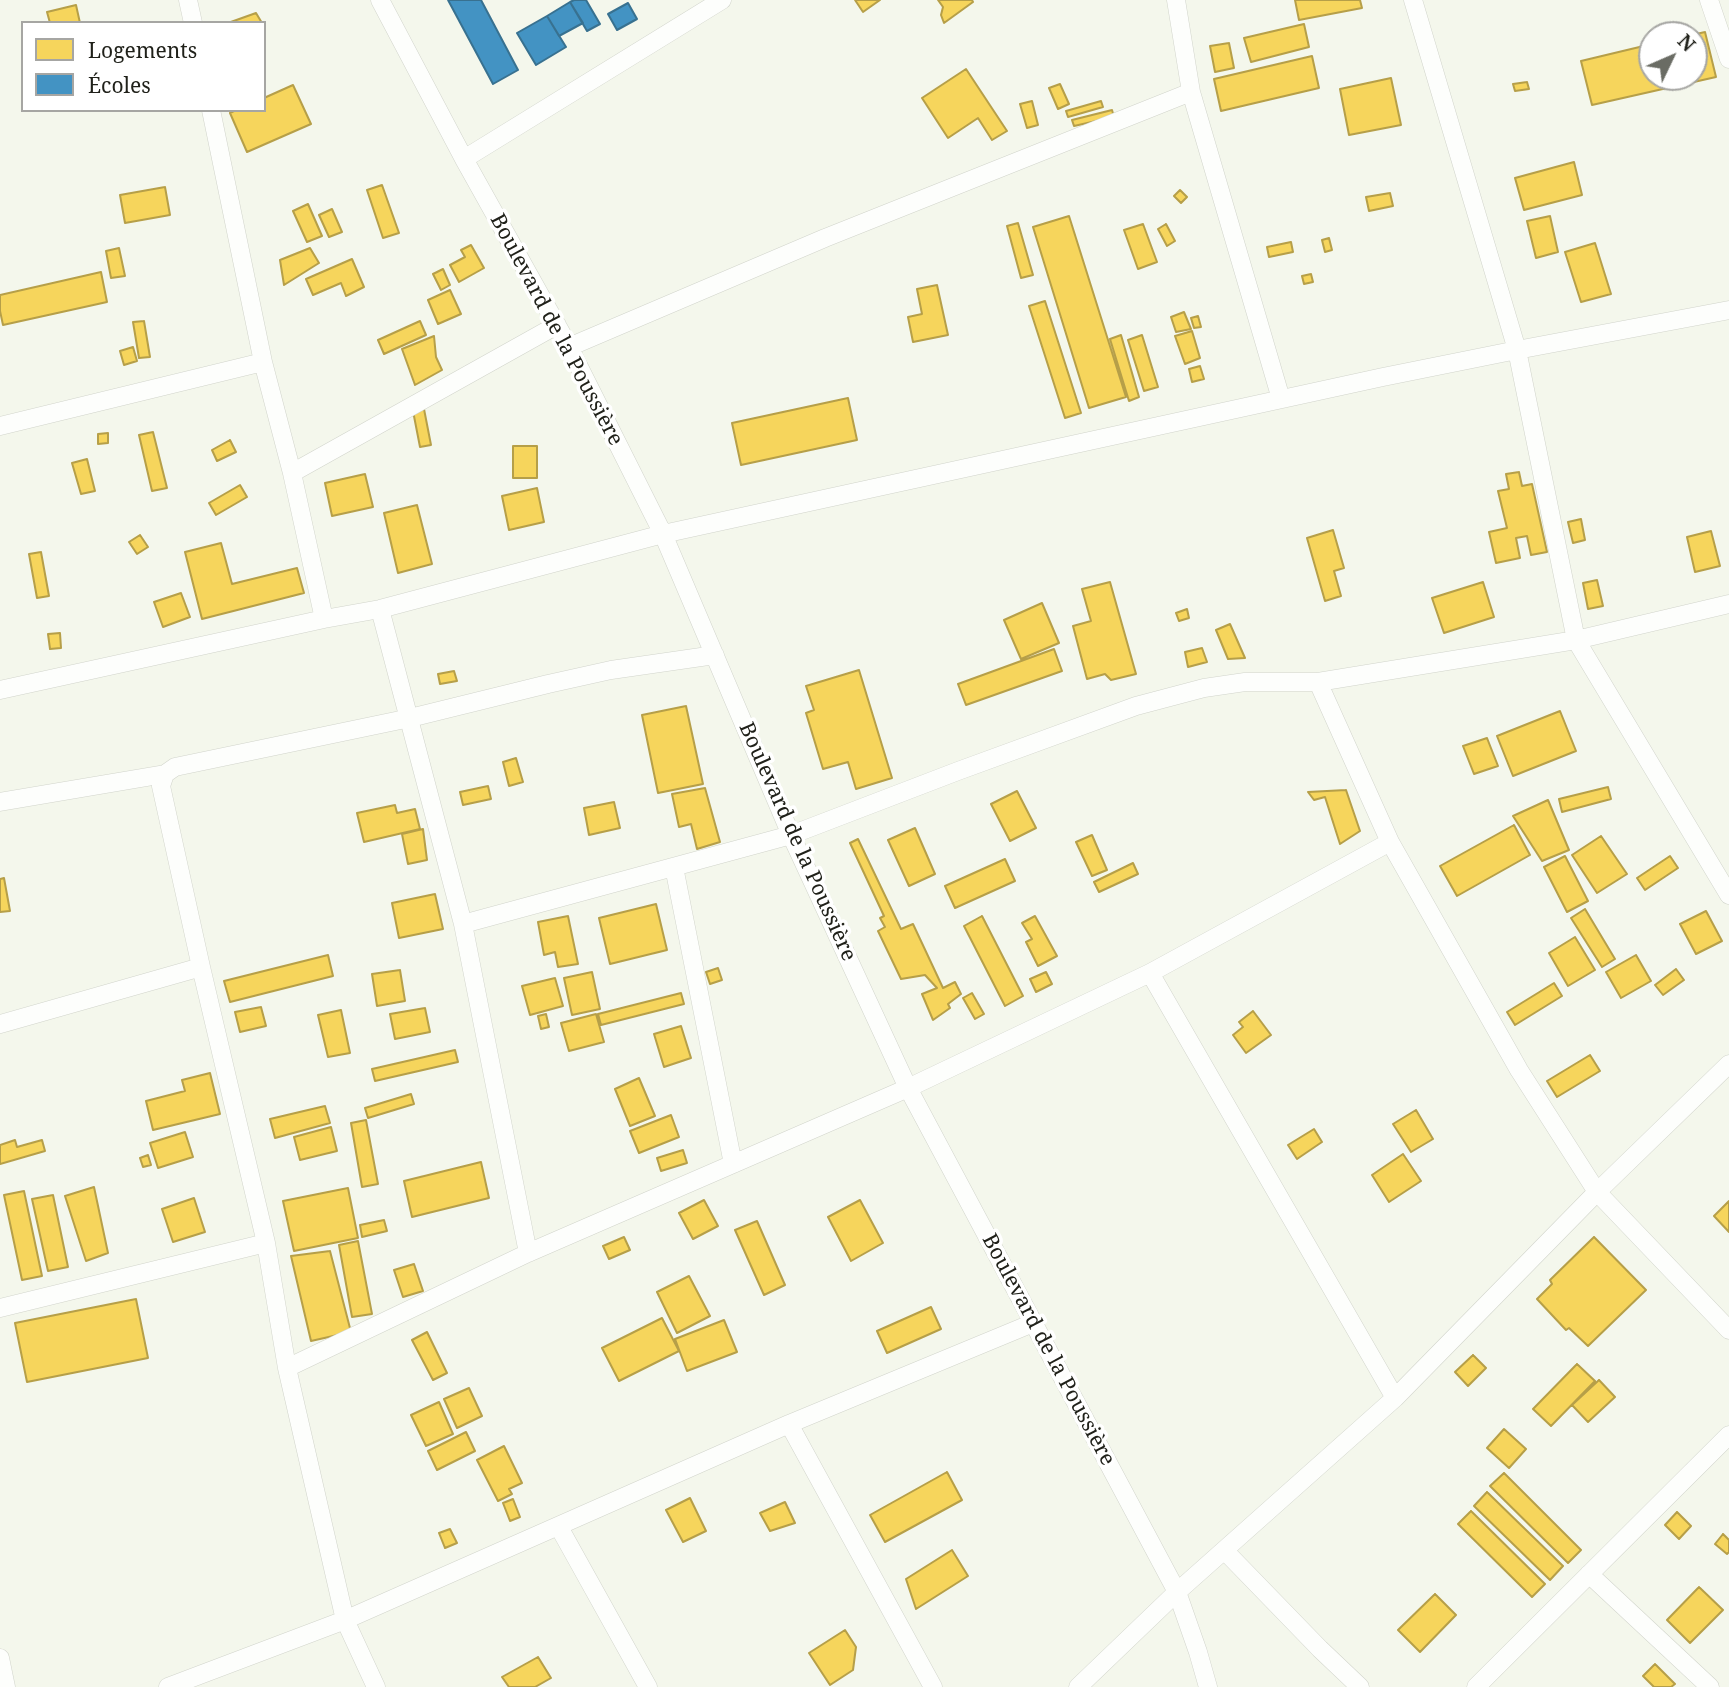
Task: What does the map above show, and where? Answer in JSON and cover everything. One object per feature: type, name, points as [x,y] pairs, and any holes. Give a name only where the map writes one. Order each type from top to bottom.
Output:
[{"type":"street","points":[[188,0],[192,21]]},
{"type":"street","name":"Boulevard de la Poussière","points":[[380,0],[464,159],[569,347],[663,534],[792,835],[908,1088],[1177,1592],[1208,1687]]},
{"type":"street","points":[[464,159],[722,0]]},
{"type":"street","points":[[1176,0],[1191,92],[1281,399]]},
{"type":"street","points":[[1413,0],[1517,350],[1576,640],[1729,894]]},
{"type":"street","points":[[1709,0],[1729,59]]},
{"type":"street","points":[[569,347],[825,238],[1191,92]]},
{"type":"street","points":[[211,112],[263,362],[292,473],[324,619]]},
{"type":"street","points":[[0,690],[380,609],[663,534],[1281,399],[1729,310]]},
{"type":"street","points":[[292,473],[557,325]]},
{"type":"street","points":[[0,426],[263,362]]},
{"type":"street","points":[[463,924],[792,835],[1136,706],[1204,688],[1245,682],[1318,682],[1576,640],[1729,604]]},
{"type":"street","points":[[380,609],[463,924],[528,1253]]},
{"type":"street","points":[[0,802],[165,774],[175,768],[410,718],[611,670],[715,656]]},
{"type":"street","points":[[1318,682],[1390,842],[1519,1070],[1597,1192],[1729,1330]]},
{"type":"street","points":[[165,774],[161,786],[266,1243],[287,1368],[345,1620],[376,1687]]},
{"type":"street","points":[[287,1368],[528,1253],[908,1088],[1150,973],[1390,842]]},
{"type":"street","points":[[674,867],[733,1164]]},
{"type":"street","points":[[0,1024],[201,967]]},
{"type":"street","points":[[1150,973],[1395,1398]]},
{"type":"street","points":[[1078,1687],[1177,1592],[1395,1398],[1597,1192],[1729,1064]]},
{"type":"street","points":[[0,1308],[266,1243]]},
{"type":"street","points":[[168,1687],[345,1620],[789,1424],[1033,1323]]},
{"type":"street","points":[[789,1424],[933,1687]]},
{"type":"street","points":[[1476,1687],[1729,1435]]},
{"type":"street","points":[[559,1527],[648,1687]]},
{"type":"street","points":[[1224,1550],[1360,1687]]},
{"type":"street","points":[[1589,1574],[1710,1687]]},
{"type":"street","points":[[0,1658],[6,1687]]},
{"type":"building: Logements","points":[[855,0],[880,0],[863,12]]},
{"type":"building: Logements","points":[[938,0],[973,2],[944,23],[941,15],[943,7]]},
{"type":"building: Logements","points":[[1295,0],[1360,0],[1362,8],[1299,20]]},
{"type":"building: Logements","points":[[76,5],[80,21],[49,21],[47,12]]},
{"type":"building: Logements","points":[[256,13],[261,21],[234,21]]},
{"type":"building: Logements","points":[[1304,24],[1309,47],[1251,62],[1244,38]]},
{"type":"building: Logements","points":[[1229,43],[1234,68],[1215,72],[1210,46]]},
{"type":"building: Logements","points":[[1708,44],[1716,77],[1708,79]]},
{"type":"building: Logements","points":[[1638,47],[1638,91],[1654,91],[1592,105],[1581,61]]},
{"type":"building: Logements","points":[[1312,56],[1319,88],[1221,111],[1214,79]]},
{"type":"building: Logements","points":[[966,69],[1007,131],[992,140],[978,118],[948,138],[922,98]]},
{"type":"building: Logements","points":[[1391,78],[1401,125],[1349,135],[1340,89]]},
{"type":"building: Logements","points":[[1527,82],[1529,89],[1515,91],[1513,84]]},
{"type":"building: Logements","points":[[1060,84],[1069,104],[1058,109],[1049,88]]},
{"type":"building: Logements","points":[[293,85],[311,124],[247,152],[230,113],[266,112],[266,97]]},
{"type":"building: Logements","points":[[1032,101],[1038,125],[1027,128],[1020,104]]},
{"type":"building: Logements","points":[[1101,101],[1103,107],[1068,117],[1066,111]]},
{"type":"building: Logements","points":[[1112,110],[1114,117],[1074,126],[1072,120]]},
{"type":"building: Logements","points":[[1574,162],[1582,195],[1524,210],[1515,178]]},
{"type":"building: Logements","points":[[382,185],[399,233],[383,238],[367,190]]},
{"type":"building: Logements","points":[[165,187],[170,215],[125,223],[120,195]]},
{"type":"building: Logements","points":[[1180,190],[1187,197],[1181,203],[1174,196]]},
{"type":"building: Logements","points":[[1390,193],[1393,206],[1369,211],[1366,197]]},
{"type":"building: Logements","points":[[308,204],[322,236],[307,242],[293,211]]},
{"type":"building: Logements","points":[[332,209],[342,232],[329,237],[319,215]]},
{"type":"building: Logements","points":[[1069,216],[1126,397],[1089,408],[1033,227]]},
{"type":"building: Logements","points":[[1550,216],[1558,252],[1536,258],[1527,221]]},
{"type":"building: Logements","points":[[1018,223],[1033,275],[1021,278],[1007,226]]},
{"type":"building: Logements","points":[[1143,224],[1157,262],[1138,269],[1124,230]]},
{"type":"building: Logements","points":[[1166,224],[1175,241],[1167,246],[1158,229]]},
{"type":"building: Logements","points":[[1329,238],[1332,250],[1325,252],[1322,240]]},
{"type":"building: Logements","points":[[1291,242],[1293,252],[1269,257],[1267,247]]},
{"type":"building: Logements","points":[[1595,243],[1611,294],[1581,302],[1565,252]]},
{"type":"building: Logements","points":[[471,245],[484,268],[459,282],[450,265],[465,257],[461,250]]},
{"type":"building: Logements","points":[[119,248],[125,276],[111,278],[106,251]]},
{"type":"building: Logements","points":[[310,248],[319,263],[284,285],[280,260]]},
{"type":"building: Logements","points":[[352,259],[364,287],[346,296],[341,283],[313,295],[306,279]]},
{"type":"building: Logements","points":[[443,269],[450,285],[441,290],[433,274]]},
{"type":"building: Logements","points":[[101,272],[107,302],[3,325],[0,295]]},
{"type":"building: Logements","points":[[1311,274],[1313,282],[1304,284],[1302,276]]},
{"type":"building: Logements","points":[[937,285],[948,335],[913,342],[908,317],[922,314],[917,289]]},
{"type":"building: Logements","points":[[450,290],[461,314],[438,324],[428,300]]},
{"type":"building: Logements","points":[[1045,301],[1081,413],[1065,418],[1029,306]]},
{"type":"building: Logements","points":[[1184,312],[1191,329],[1176,332],[1171,317]]},
{"type":"building: Logements","points":[[1198,316],[1201,327],[1194,328],[1191,318]]},
{"type":"building: Logements","points":[[144,321],[150,357],[139,358],[133,322]]},
{"type":"building: Logements","points":[[420,321],[426,335],[384,354],[378,340]]},
{"type":"building: Logements","points":[[1192,331],[1200,358],[1185,364],[1175,336]]},
{"type":"building: Logements","points":[[1121,335],[1139,397],[1129,401],[1110,339]]},
{"type":"building: Logements","points":[[1142,335],[1158,387],[1144,391],[1128,340]]},
{"type":"building: Logements","points":[[434,336],[436,357],[442,370],[415,385],[402,349]]},
{"type":"building: Logements","points":[[133,347],[137,361],[124,365],[120,351]]},
{"type":"building: Logements","points":[[1200,366],[1204,379],[1192,382],[1189,369]]},
{"type":"building: Logements","points":[[848,398],[857,440],[741,465],[732,423]]},
{"type":"building: Logements","points":[[424,409],[431,445],[420,447],[413,411]]},
{"type":"building: Logements","points":[[153,432],[167,488],[152,491],[139,435]]},
{"type":"building: Logements","points":[[108,433],[108,443],[98,444],[98,434]]},
{"type":"building: Logements","points":[[230,440],[236,452],[217,461],[212,450]]},
{"type":"building: Logements","points":[[513,446],[537,446],[537,478],[513,478]]},
{"type":"building: Logements","points":[[87,459],[95,491],[81,494],[72,463]]},
{"type":"building: Logements","points":[[1519,472],[1522,486],[1532,484],[1547,552],[1531,555],[1527,536],[1516,538],[1520,558],[1496,563],[1489,532],[1507,528],[1498,491],[1509,489],[1506,474]]},
{"type":"building: Logements","points":[[365,474],[373,507],[332,516],[325,483]]},
{"type":"building: Logements","points":[[240,485],[247,497],[216,515],[209,503]]},
{"type":"building: Logements","points":[[537,488],[544,522],[509,530],[502,496]]},
{"type":"building: Logements","points":[[417,505],[432,564],[398,573],[384,513]]},
{"type":"building: Logements","points":[[1581,519],[1585,540],[1573,543],[1568,522]]},
{"type":"building: Logements","points":[[1333,530],[1344,568],[1334,571],[1341,596],[1325,601],[1307,538]]},
{"type":"building: Logements","points":[[1711,531],[1720,566],[1695,572],[1687,537]]},
{"type":"building: Logements","points":[[140,535],[148,547],[137,554],[129,542]]},
{"type":"building: Logements","points":[[221,543],[232,584],[297,568],[304,593],[202,619],[185,552]]},
{"type":"building: Logements","points":[[41,552],[49,596],[37,598],[29,554]]},
{"type":"building: Logements","points":[[1597,580],[1603,606],[1588,609],[1583,583]]},
{"type":"building: Logements","points":[[1110,582],[1136,674],[1111,680],[1105,674],[1087,679],[1073,626],[1091,621],[1082,589]]},
{"type":"building: Logements","points":[[1483,582],[1494,617],[1444,633],[1432,598]]},
{"type":"building: Logements","points":[[181,593],[190,617],[163,627],[154,602]]},
{"type":"building: Logements","points":[[1042,603],[1059,643],[1021,659],[1004,620]]},
{"type":"building: Logements","points":[[1187,609],[1189,618],[1179,621],[1176,613]]},
{"type":"building: Logements","points":[[1230,624],[1245,658],[1228,659],[1216,630]]},
{"type":"building: Logements","points":[[60,633],[61,648],[50,649],[48,634]]},
{"type":"building: Logements","points":[[1202,648],[1207,662],[1188,667],[1185,652]]},
{"type":"building: Logements","points":[[1054,649],[1062,671],[966,705],[958,684]]},
{"type":"building: Logements","points":[[859,670],[892,778],[856,789],[848,762],[823,769],[806,713],[814,710],[806,686]]},
{"type":"building: Logements","points":[[454,671],[457,681],[440,684],[438,674]]},
{"type":"building: Logements","points":[[686,706],[703,784],[658,793],[642,715]]},
{"type":"building: Logements","points":[[1560,711],[1576,751],[1513,776],[1497,736]]},
{"type":"building: Logements","points":[[1487,738],[1498,766],[1474,774],[1463,746]]},
{"type":"building: Logements","points":[[516,758],[523,782],[509,786],[503,762]]},
{"type":"building: Logements","points":[[488,786],[491,799],[463,805],[460,792]]},
{"type":"building: Logements","points":[[1608,787],[1611,799],[1562,812],[1559,799]]},
{"type":"building: Logements","points":[[705,788],[720,842],[697,849],[691,824],[679,827],[672,794]]},
{"type":"building: Logements","points":[[1346,790],[1360,831],[1340,844],[1325,797],[1314,800],[1308,792]]},
{"type":"building: Logements","points":[[1017,791],[1036,828],[1010,841],[991,804]]},
{"type":"building: Logements","points":[[1548,800],[1569,850],[1542,861],[1513,816]]},
{"type":"building: Logements","points":[[614,802],[620,828],[589,835],[584,808]]},
{"type":"building: Logements","points":[[395,805],[397,813],[415,809],[420,829],[364,842],[357,813]]},
{"type":"building: Logements","points":[[1514,825],[1530,855],[1457,896],[1440,866]]},
{"type":"building: Logements","points":[[915,828],[935,874],[909,886],[888,840]]},
{"type":"building: Logements","points":[[423,829],[427,860],[408,864],[402,834]]},
{"type":"building: Logements","points":[[1092,835],[1107,870],[1092,876],[1076,842]]},
{"type":"building: Logements","points":[[1601,836],[1627,874],[1597,893],[1572,855]]},
{"type":"building: Logements","points":[[858,839],[901,929],[913,924],[943,988],[955,982],[961,994],[948,1004],[950,1008],[933,1020],[922,994],[937,988],[925,975],[901,979],[878,931],[885,927],[880,918],[884,916],[850,843]]},
{"type":"building: Logements","points":[[1565,856],[1588,901],[1567,912],[1544,867]]},
{"type":"building: Logements","points":[[1670,856],[1678,868],[1645,890],[1637,878]]},
{"type":"building: Logements","points":[[1005,859],[1015,881],[955,908],[945,886]]},
{"type":"building: Logements","points":[[1133,863],[1138,874],[1099,892],[1094,882]]},
{"type":"building: Logements","points":[[4,878],[10,911],[0,912],[0,879]]},
{"type":"building: Logements","points":[[435,894],[443,929],[399,938],[392,903]]},
{"type":"building: Logements","points":[[656,904],[667,950],[610,964],[599,918]]},
{"type":"building: Logements","points":[[1585,909],[1615,959],[1602,967],[1571,918]]},
{"type":"building: Logements","points":[[1706,911],[1722,941],[1696,954],[1680,924]]},
{"type":"building: Logements","points":[[568,916],[578,964],[558,967],[555,952],[544,955],[538,922]]},
{"type":"building: Logements","points":[[982,916],[1023,996],[1005,1006],[964,926]]},
{"type":"building: Logements","points":[[1035,916],[1057,956],[1038,966],[1026,942],[1032,939],[1022,923]]},
{"type":"building: Logements","points":[[1575,937],[1595,970],[1568,986],[1549,953]]},
{"type":"building: Logements","points":[[328,955],[333,976],[230,1002],[224,981]]},
{"type":"building: Logements","points":[[1636,955],[1651,981],[1621,998],[1606,972]]},
{"type":"building: Logements","points":[[718,968],[722,980],[710,984],[706,972]]},
{"type":"building: Logements","points":[[1676,969],[1684,980],[1663,995],[1655,985]]},
{"type":"building: Logements","points":[[400,970],[405,1001],[377,1006],[372,974]]},
{"type":"building: Logements","points":[[592,972],[600,1009],[572,1015],[564,978]]},
{"type":"building: Logements","points":[[1046,972],[1052,984],[1036,992],[1030,979]]},
{"type":"building: Logements","points":[[555,978],[563,1006],[530,1015],[522,986]]},
{"type":"building: Logements","points":[[1554,983],[1562,996],[1515,1025],[1507,1012]]},
{"type":"building: Logements","points":[[681,993],[684,1004],[601,1025],[598,1014]]},
{"type":"building: Logements","points":[[972,993],[984,1014],[975,1019],[963,998]]},
{"type":"building: Logements","points":[[261,1007],[266,1026],[240,1032],[235,1012]]},
{"type":"building: Logements","points":[[425,1008],[430,1032],[395,1039],[390,1014]]},
{"type":"building: Logements","points":[[341,1010],[350,1053],[328,1057],[318,1015]]},
{"type":"building: Logements","points":[[1253,1011],[1271,1035],[1246,1053],[1233,1035],[1243,1027],[1239,1022]]},
{"type":"building: Logements","points":[[546,1014],[549,1027],[541,1029],[538,1016]]},
{"type":"building: Logements","points":[[596,1014],[604,1042],[569,1051],[561,1023]]},
{"type":"building: Logements","points":[[681,1026],[691,1058],[664,1067],[654,1034]]},
{"type":"building: Logements","points":[[455,1050],[458,1062],[375,1081],[372,1069]]},
{"type":"building: Logements","points":[[1590,1055],[1600,1071],[1557,1097],[1547,1081]]},
{"type":"building: Logements","points":[[210,1073],[220,1114],[153,1130],[146,1101],[185,1091],[182,1080]]},
{"type":"building: Logements","points":[[639,1078],[655,1116],[630,1126],[615,1089]]},
{"type":"building: Logements","points":[[411,1094],[414,1104],[368,1118],[365,1108]]},
{"type":"building: Logements","points":[[325,1106],[330,1123],[275,1138],[270,1119]]},
{"type":"building: Logements","points":[[1416,1110],[1433,1139],[1411,1152],[1393,1124]]},
{"type":"building: Logements","points":[[671,1115],[679,1137],[639,1153],[630,1131]]},
{"type":"building: Logements","points":[[366,1120],[378,1184],[362,1187],[351,1123]]},
{"type":"building: Logements","points":[[331,1127],[337,1151],[300,1160],[294,1137]]},
{"type":"building: Logements","points":[[1314,1129],[1322,1142],[1297,1159],[1288,1145]]},
{"type":"building: Logements","points":[[185,1132],[193,1157],[158,1168],[150,1143]]},
{"type":"building: Logements","points":[[15,1140],[17,1147],[42,1140],[45,1151],[0,1164],[0,1145]]},
{"type":"building: Logements","points":[[683,1150],[687,1163],[661,1171],[657,1158]]},
{"type":"building: Logements","points":[[1403,1154],[1421,1181],[1389,1202],[1372,1175]]},
{"type":"building: Logements","points":[[148,1155],[151,1165],[143,1167],[140,1158]]},
{"type":"building: Logements","points":[[481,1162],[489,1198],[412,1217],[404,1181]]},
{"type":"building: Logements","points":[[94,1187],[108,1253],[86,1261],[65,1196]]},
{"type":"building: Logements","points":[[348,1188],[358,1238],[294,1251],[283,1201]]},
{"type":"building: Logements","points":[[24,1191],[42,1276],[22,1280],[4,1195]]},
{"type":"building: Logements","points":[[53,1195],[68,1267],[48,1271],[32,1199]]},
{"type":"building: Logements","points":[[194,1198],[205,1232],[173,1242],[162,1209]]},
{"type":"building: Logements","points":[[704,1200],[718,1226],[693,1239],[679,1213]]},
{"type":"building: Logements","points":[[860,1200],[883,1243],[851,1261],[828,1217]]},
{"type":"building: Logements","points":[[1729,1201],[1729,1232],[1714,1216]]},
{"type":"building: Logements","points":[[384,1220],[387,1231],[362,1237],[360,1225]]},
{"type":"building: Logements","points":[[757,1221],[785,1285],[764,1295],[735,1230]]},
{"type":"building: Logements","points":[[624,1237],[630,1250],[609,1259],[603,1246]]},
{"type":"building: Logements","points":[[1594,1237],[1646,1290],[1588,1346],[1569,1328],[1566,1330],[1537,1299],[1552,1284],[1550,1280]]},
{"type":"building: Logements","points":[[358,1241],[372,1314],[352,1317],[339,1245]]},
{"type":"building: Logements","points":[[330,1251],[351,1332],[311,1341],[291,1256]]},
{"type":"building: Logements","points":[[414,1264],[423,1291],[403,1297],[394,1270]]},
{"type":"building: Logements","points":[[689,1276],[710,1316],[677,1333],[657,1292]]},
{"type":"building: Logements","points":[[136,1299],[148,1358],[27,1382],[15,1323]]},
{"type":"building: Logements","points":[[931,1307],[941,1329],[887,1353],[877,1331]]},
{"type":"building: Logements","points":[[662,1318],[679,1351],[619,1381],[602,1348]]},
{"type":"building: Logements","points":[[724,1320],[737,1352],[687,1371],[675,1339]]},
{"type":"building: Logements","points":[[427,1332],[447,1373],[433,1380],[412,1340]]},
{"type":"building: Logements","points":[[1473,1355],[1486,1368],[1468,1386],[1455,1372]]},
{"type":"building: Logements","points":[[1577,1364],[1595,1381],[1551,1426],[1533,1409]]},
{"type":"building: Logements","points":[[1599,1380],[1615,1397],[1588,1422],[1572,1405]]},
{"type":"building: Logements","points":[[469,1388],[482,1416],[457,1428],[444,1399]]},
{"type":"building: Logements","points":[[439,1402],[453,1434],[426,1446],[411,1415]]},
{"type":"building: Logements","points":[[1504,1429],[1526,1449],[1509,1468],[1487,1448]]},
{"type":"building: Logements","points":[[466,1432],[475,1451],[437,1470],[428,1451]]},
{"type":"building: Logements","points":[[504,1446],[522,1483],[509,1489],[512,1494],[498,1501],[477,1460]]},
{"type":"building: Logements","points":[[947,1472],[962,1500],[885,1542],[870,1515]]},
{"type":"building: Logements","points":[[1504,1473],[1581,1550],[1568,1563],[1490,1486]]},
{"type":"building: Logements","points":[[1487,1492],[1563,1566],[1550,1580],[1474,1506]]},
{"type":"building: Logements","points":[[690,1498],[706,1531],[683,1542],[666,1510]]},
{"type":"building: Logements","points":[[513,1499],[520,1517],[510,1521],[503,1503]]},
{"type":"building: Logements","points":[[785,1502],[795,1523],[770,1531],[760,1513]]},
{"type":"building: Logements","points":[[1471,1511],[1545,1584],[1532,1597],[1458,1524]]},
{"type":"building: Logements","points":[[1677,1512],[1691,1526],[1679,1539],[1665,1525]]},
{"type":"building: Logements","points":[[450,1529],[457,1543],[445,1548],[439,1533]]},
{"type":"building: Logements","points":[[1723,1534],[1729,1540],[1727,1554],[1715,1544]]},
{"type":"building: Logements","points":[[952,1550],[968,1576],[916,1609],[906,1579]]},
{"type":"building: Logements","points":[[1699,1587],[1723,1610],[1690,1643],[1667,1620]]},
{"type":"building: Logements","points":[[1435,1594],[1456,1615],[1420,1652],[1398,1630]]},
{"type":"building: Logements","points":[[845,1630],[856,1647],[853,1670],[830,1685],[809,1653]]},
{"type":"building: Logements","points":[[538,1657],[551,1678],[535,1687],[509,1687],[502,1677]]},
{"type":"building: Logements","points":[[1655,1664],[1675,1684],[1671,1687],[1654,1687],[1643,1676]]},
{"type":"building: Écoles","points":[[448,0],[481,0],[518,70],[493,84]]},
{"type":"building: Écoles","points":[[586,0],[600,24],[587,31],[570,2]]},
{"type":"building: Écoles","points":[[570,2],[583,23],[559,36],[547,16]]},
{"type":"building: Écoles","points":[[628,3],[637,19],[617,30],[608,14]]},
{"type":"building: Écoles","points":[[547,16],[566,47],[536,65],[517,33]]}]
